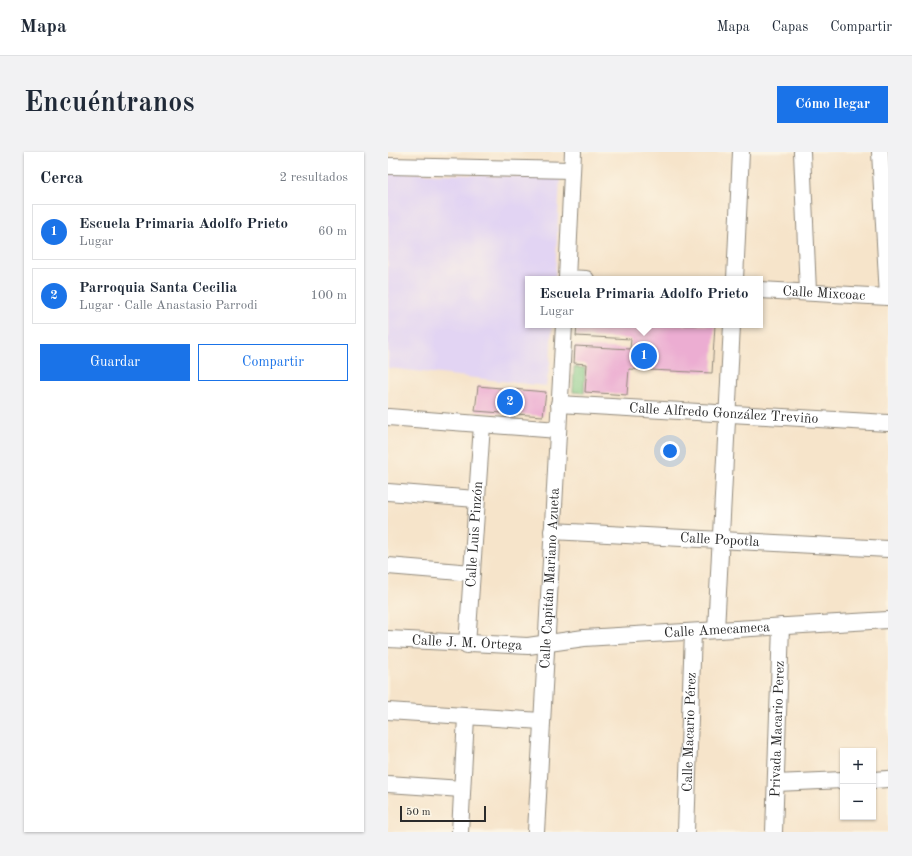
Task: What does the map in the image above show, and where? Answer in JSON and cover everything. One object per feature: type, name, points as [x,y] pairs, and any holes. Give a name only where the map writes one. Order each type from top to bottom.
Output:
[{"type":"street","points":[[567,276],[573,152]]},
{"type":"street","points":[[735,276],[741,152]]},
{"type":"street","points":[[802,152],[808,292]]},
{"type":"street","points":[[880,152],[888,297]]},
{"type":"street","points":[[388,166],[572,170]]},
{"type":"street","name":"Calle Mixcoac","points":[[763,290],[888,297]]},
{"type":"street","name":"Calle Capitán Mariano Azueta","points":[[536,832],[564,328]]},
{"type":"street","points":[[716,630],[726,414],[732,328]]},
{"type":"street","name":"Calle Alfredo González Treviño","points":[[559,404],[888,423]]},
{"type":"street","points":[[388,417],[558,430]]},
{"type":"street","name":"Calle Luis Pinzón","points":[[467,645],[482,424]]},
{"type":"street","points":[[388,492],[476,499]]},
{"type":"street","name":"Calle Popotla","points":[[552,531],[888,549]]},
{"type":"street","points":[[388,566],[472,573]]},
{"type":"street","name":"Calle Amecameca","points":[[546,644],[584,638],[888,620]]},
{"type":"street","name":"Privada Macario Perez","points":[[774,832],[781,626]]},
{"type":"street","name":"Calle Macario Pérez","points":[[686,832],[693,632]]},
{"type":"street","name":"Calle J. M. Ortega","points":[[388,639],[512,647],[546,644]]},
{"type":"street","points":[[388,711],[541,721]]},
{"type":"street","points":[[460,832],[466,716]]},
{"type":"street","points":[[876,780],[888,779]]},
{"type":"street","points":[[776,782],[840,780]]},
{"type":"street","points":[[388,784],[462,789]]},
{"type":"shaded area","points":[[388,172],[560,178],[555,276],[525,276],[525,328],[552,328],[550,364],[546,386],[388,368]]},
{"type":"green space","points":[[574,367],[585,368],[584,393],[573,392]]},
{"type":"building","points":[[577,328],[715,328],[712,373],[629,369],[627,395],[585,392],[587,364],[574,363],[575,346],[630,349],[631,339],[576,336]]},
{"type":"building","points":[[478,386],[546,392],[543,416],[475,411]]},
{"type":"place","name":"Escuela Primaria Adolfo Prieto","points":[[644,356]]},
{"type":"place","name":"Parroquia Santa Cecilia","points":[[510,402]]}]
